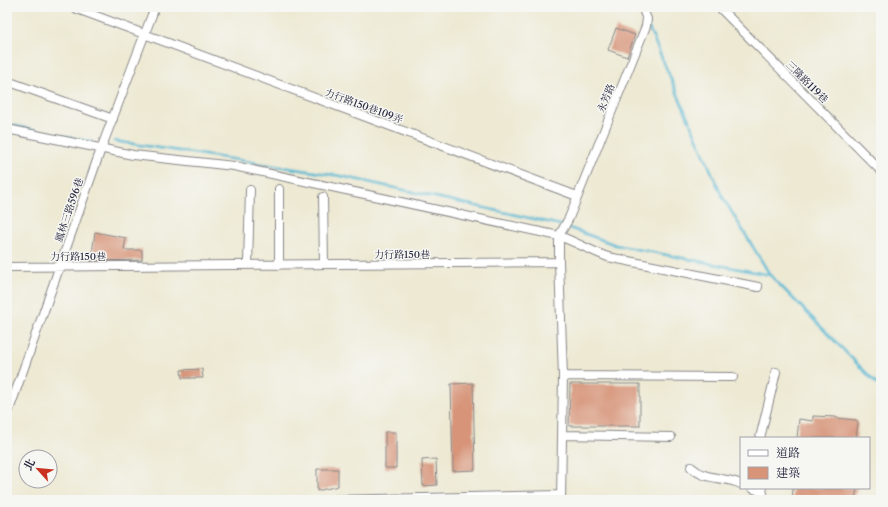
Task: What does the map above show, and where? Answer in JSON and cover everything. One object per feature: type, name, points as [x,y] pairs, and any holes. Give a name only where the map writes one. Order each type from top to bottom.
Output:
[{"type":"street","name":"力行路150巷109弄","points":[[72,7],[577,196]]},
{"type":"street","points":[[144,34],[155,7]]},
{"type":"street","name":"永芳路","points":[[577,196],[646,26],[647,19],[642,7]]},
{"type":"street","name":"三隆路119巷","points":[[719,7],[881,171]]},
{"type":"street","name":"鳳林三路596巷","points":[[7,416],[101,149],[144,34]]},
{"type":"street","points":[[7,81],[113,120]]},
{"type":"street","points":[[7,130],[133,155],[234,166],[559,236],[608,257],[758,287]]},
{"type":"street","points":[[279,189],[279,265]]},
{"type":"street","points":[[248,265],[250,190]]},
{"type":"street","points":[[331,500],[561,498],[562,376],[559,236],[569,218],[577,196]]},
{"type":"street","points":[[323,197],[324,264]]},
{"type":"street","name":"力行路150巷","points":[[7,267],[559,262]]},
{"type":"street","points":[[760,437],[776,372]]},
{"type":"street","points":[[562,376],[733,377]]},
{"type":"street","points":[[562,436],[671,437]]},
{"type":"street","points":[[691,467],[698,473],[706,476],[728,479],[740,484]]},
{"type":"building","points":[[616,28],[635,35],[627,57],[608,50]]},
{"type":"building","points":[[95,232],[126,238],[124,250],[142,250],[142,260],[91,261]]},
{"type":"building","points":[[202,369],[203,378],[182,378],[181,370]]},
{"type":"building","points":[[473,383],[475,470],[453,471],[451,384]]},
{"type":"building","points":[[570,384],[640,384],[640,426],[569,426]]},
{"type":"building","points":[[813,416],[856,420],[858,423],[856,437],[797,437],[799,419],[813,421]]},
{"type":"building","points":[[385,432],[396,432],[396,468],[385,468]]},
{"type":"building","points":[[436,459],[437,485],[423,486],[422,460]]},
{"type":"building","points":[[317,469],[338,469],[338,486],[317,491]]},
{"type":"building","points":[[793,489],[857,489],[855,500],[792,500]]},
{"type":"waterway","points":[[648,26],[722,196],[770,275],[881,388]]},
{"type":"waterway","points":[[7,124],[92,142]]},
{"type":"waterway","points":[[114,141],[341,176],[561,225],[616,245],[770,275]]}]
